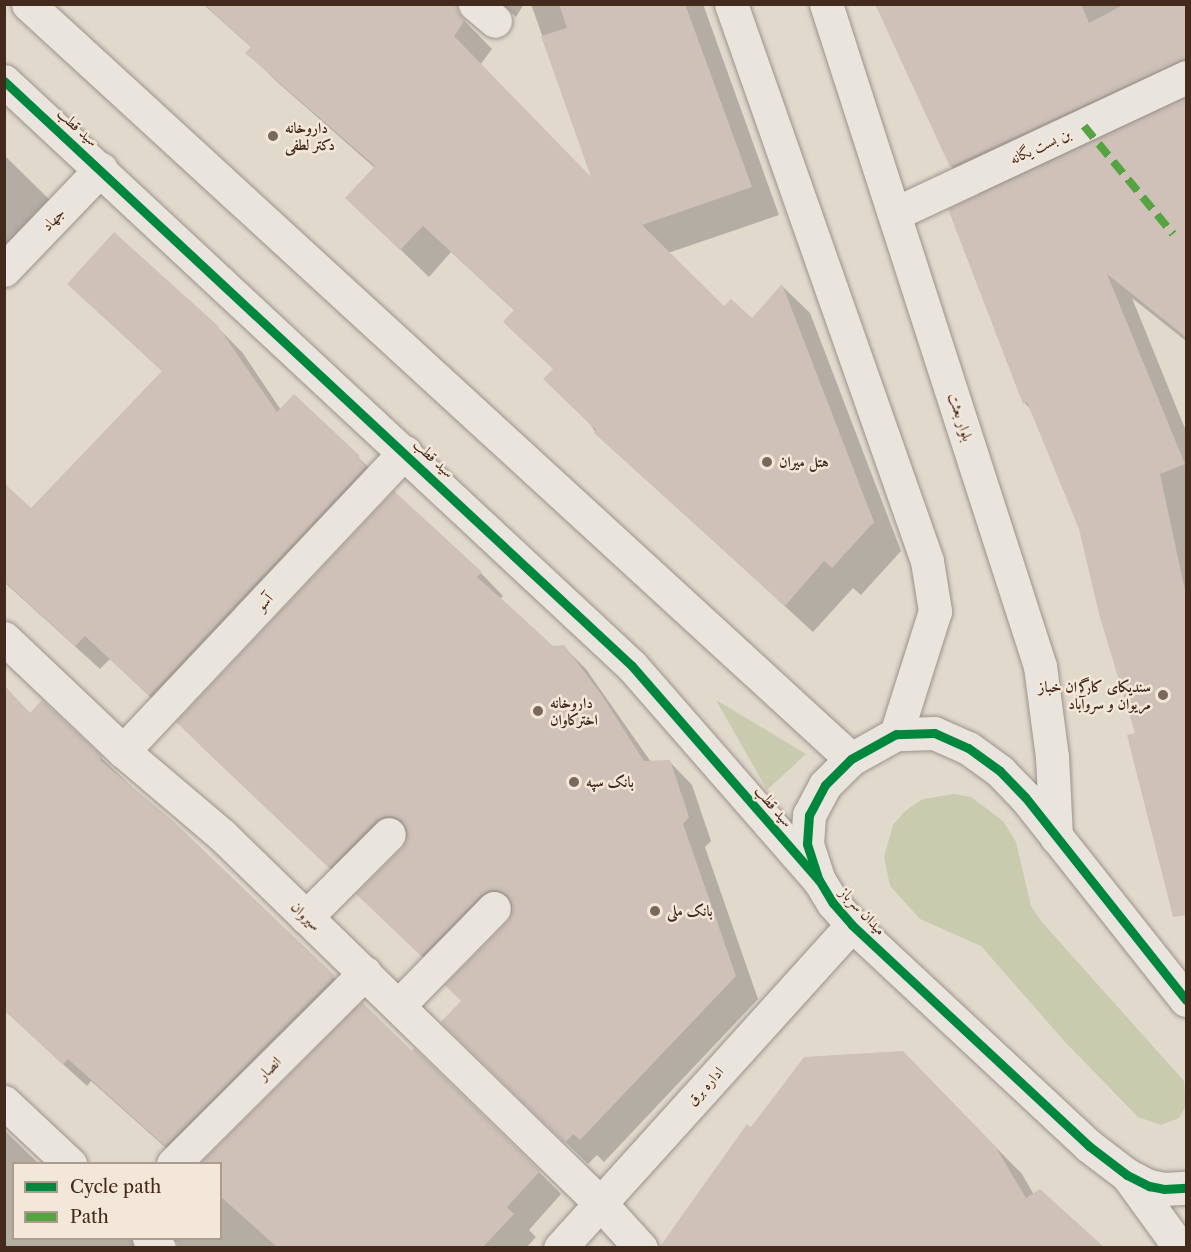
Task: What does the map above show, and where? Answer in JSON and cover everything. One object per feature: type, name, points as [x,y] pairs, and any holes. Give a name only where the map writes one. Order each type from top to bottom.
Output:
[{"type":"street","points":[[28,4],[851,759]]},
{"type":"street","points":[[731,4],[927,561],[934,611],[896,734]]},
{"type":"street","name":"بلوار بعثت","points":[[826,4],[1040,666],[1052,756],[1056,837]]},
{"type":"street","name":"بن بست یگانه","points":[[894,214],[1186,77]]},
{"type":"street","name":"سید قطب","points":[[4,81],[632,666],[819,880]]},
{"type":"street","name":"جهاد","points":[[4,270],[101,169]]},
{"type":"street","name":"آسو","points":[[123,751],[405,453]]},
{"type":"street","name":"سیروان","points":[[4,639],[123,751],[222,835],[599,1202],[640,1248]]},
{"type":"street","name":"میدان سرباز","points":[[1186,1000],[1025,797],[1000,771],[968,748],[934,733],[896,734],[851,759],[825,785],[810,815],[807,844],[819,880],[833,903],[852,925],[1089,1146],[1127,1175],[1149,1186],[1164,1189],[1186,1188]]},
{"type":"street","points":[[306,916],[389,834]]},
{"type":"street","points":[[398,1006],[494,908]]},
{"type":"street","name":"اداره برق","points":[[560,1248],[599,1202],[852,925]]},
{"type":"street","name":"انصار","points":[[175,1162],[365,973]]},
{"type":"street","points":[[4,1102],[68,1162]]},
{"type":"street","points":[[1127,1175],[1180,1248]]},
{"type":"green space","points":[[716,700],[806,754],[767,790]]},
{"type":"green space","points":[[954,794],[971,797],[1003,821],[1016,842],[1031,906],[1041,921],[1184,1081],[1186,1106],[1179,1118],[1161,1125],[1138,1117],[1065,1042],[981,946],[920,919],[890,886],[884,857],[893,825],[906,810],[923,799]]},
{"type":"building","points":[[204,4],[457,4],[458,11],[465,20],[454,36],[591,177],[541,36],[567,28],[559,4],[685,4],[752,187],[642,225],[724,306],[731,299],[752,318],[782,284],[874,522],[832,568],[824,561],[785,606],[594,433],[596,430],[543,379],[553,369],[503,322],[514,310],[423,226],[400,250],[345,198],[375,166],[245,53],[251,47]]},
{"type":"building","points":[[875,4],[1081,4],[1089,23],[1125,4],[1186,4],[1186,58],[950,167]]},
{"type":"building","points":[[1186,97],[1186,337],[1107,274],[1185,464],[1160,474],[1186,595],[1186,915],[1173,917],[1127,735],[1135,733],[1099,614],[1079,529],[1027,402],[1023,404],[948,209]]},
{"type":"building","points":[[114,232],[217,325],[277,412],[294,394],[360,456],[358,458],[366,466],[149,696],[85,636],[75,646],[4,581],[4,483],[31,508],[162,371],[67,284]]},
{"type":"building","points":[[394,491],[482,572],[477,577],[553,646],[564,645],[601,694],[644,761],[670,760],[689,817],[683,824],[736,976],[580,1140],[573,1134],[565,1143],[441,1022],[461,1001],[445,985],[508,921],[512,912],[512,904],[507,895],[498,890],[490,890],[481,895],[421,956],[356,894],[403,847],[407,839],[407,830],[402,820],[393,816],[385,816],[376,820],[329,868],[176,722]]},
{"type":"building","points":[[4,685],[30,713],[42,700],[103,757],[100,760],[173,821],[335,976],[165,1146],[68,1059],[63,1065],[4,1010]]},
{"type":"building","points":[[362,1002],[412,1051],[414,1048],[540,1171],[507,1207],[514,1214],[482,1248],[278,1248],[222,1198],[222,1162],[202,1162]]},
{"type":"building","points":[[903,1051],[995,1146],[1026,1198],[1040,1189],[1105,1248],[659,1248],[747,1124],[751,1127],[804,1057]]},
{"type":"marked path","points":[[1084,126],[1173,234]]},
{"type":"cycle path","points":[[4,81],[632,666],[819,880]]},
{"type":"cycle path","points":[[1186,1000],[1025,797],[1000,771],[968,748],[934,733],[896,734],[851,759],[825,785],[809,815],[807,844],[819,880],[833,903],[852,925],[1089,1146],[1127,1175],[1149,1186],[1164,1189],[1186,1188]]},
{"type":"place","name":"داروخانه دکتر لطفی","points":[[273,136]]},
{"type":"place","name":"هتل میران","points":[[767,462]]},
{"type":"place","name":"سندیکای کارگران خباز مریوان و سروآباد","points":[[1163,695]]},
{"type":"place","name":"داروخانه اخترکاوان","points":[[538,711]]},
{"type":"place","name":"بانک سپه","points":[[574,782]]},
{"type":"place","name":"بانک ملی","points":[[655,911]]}]
